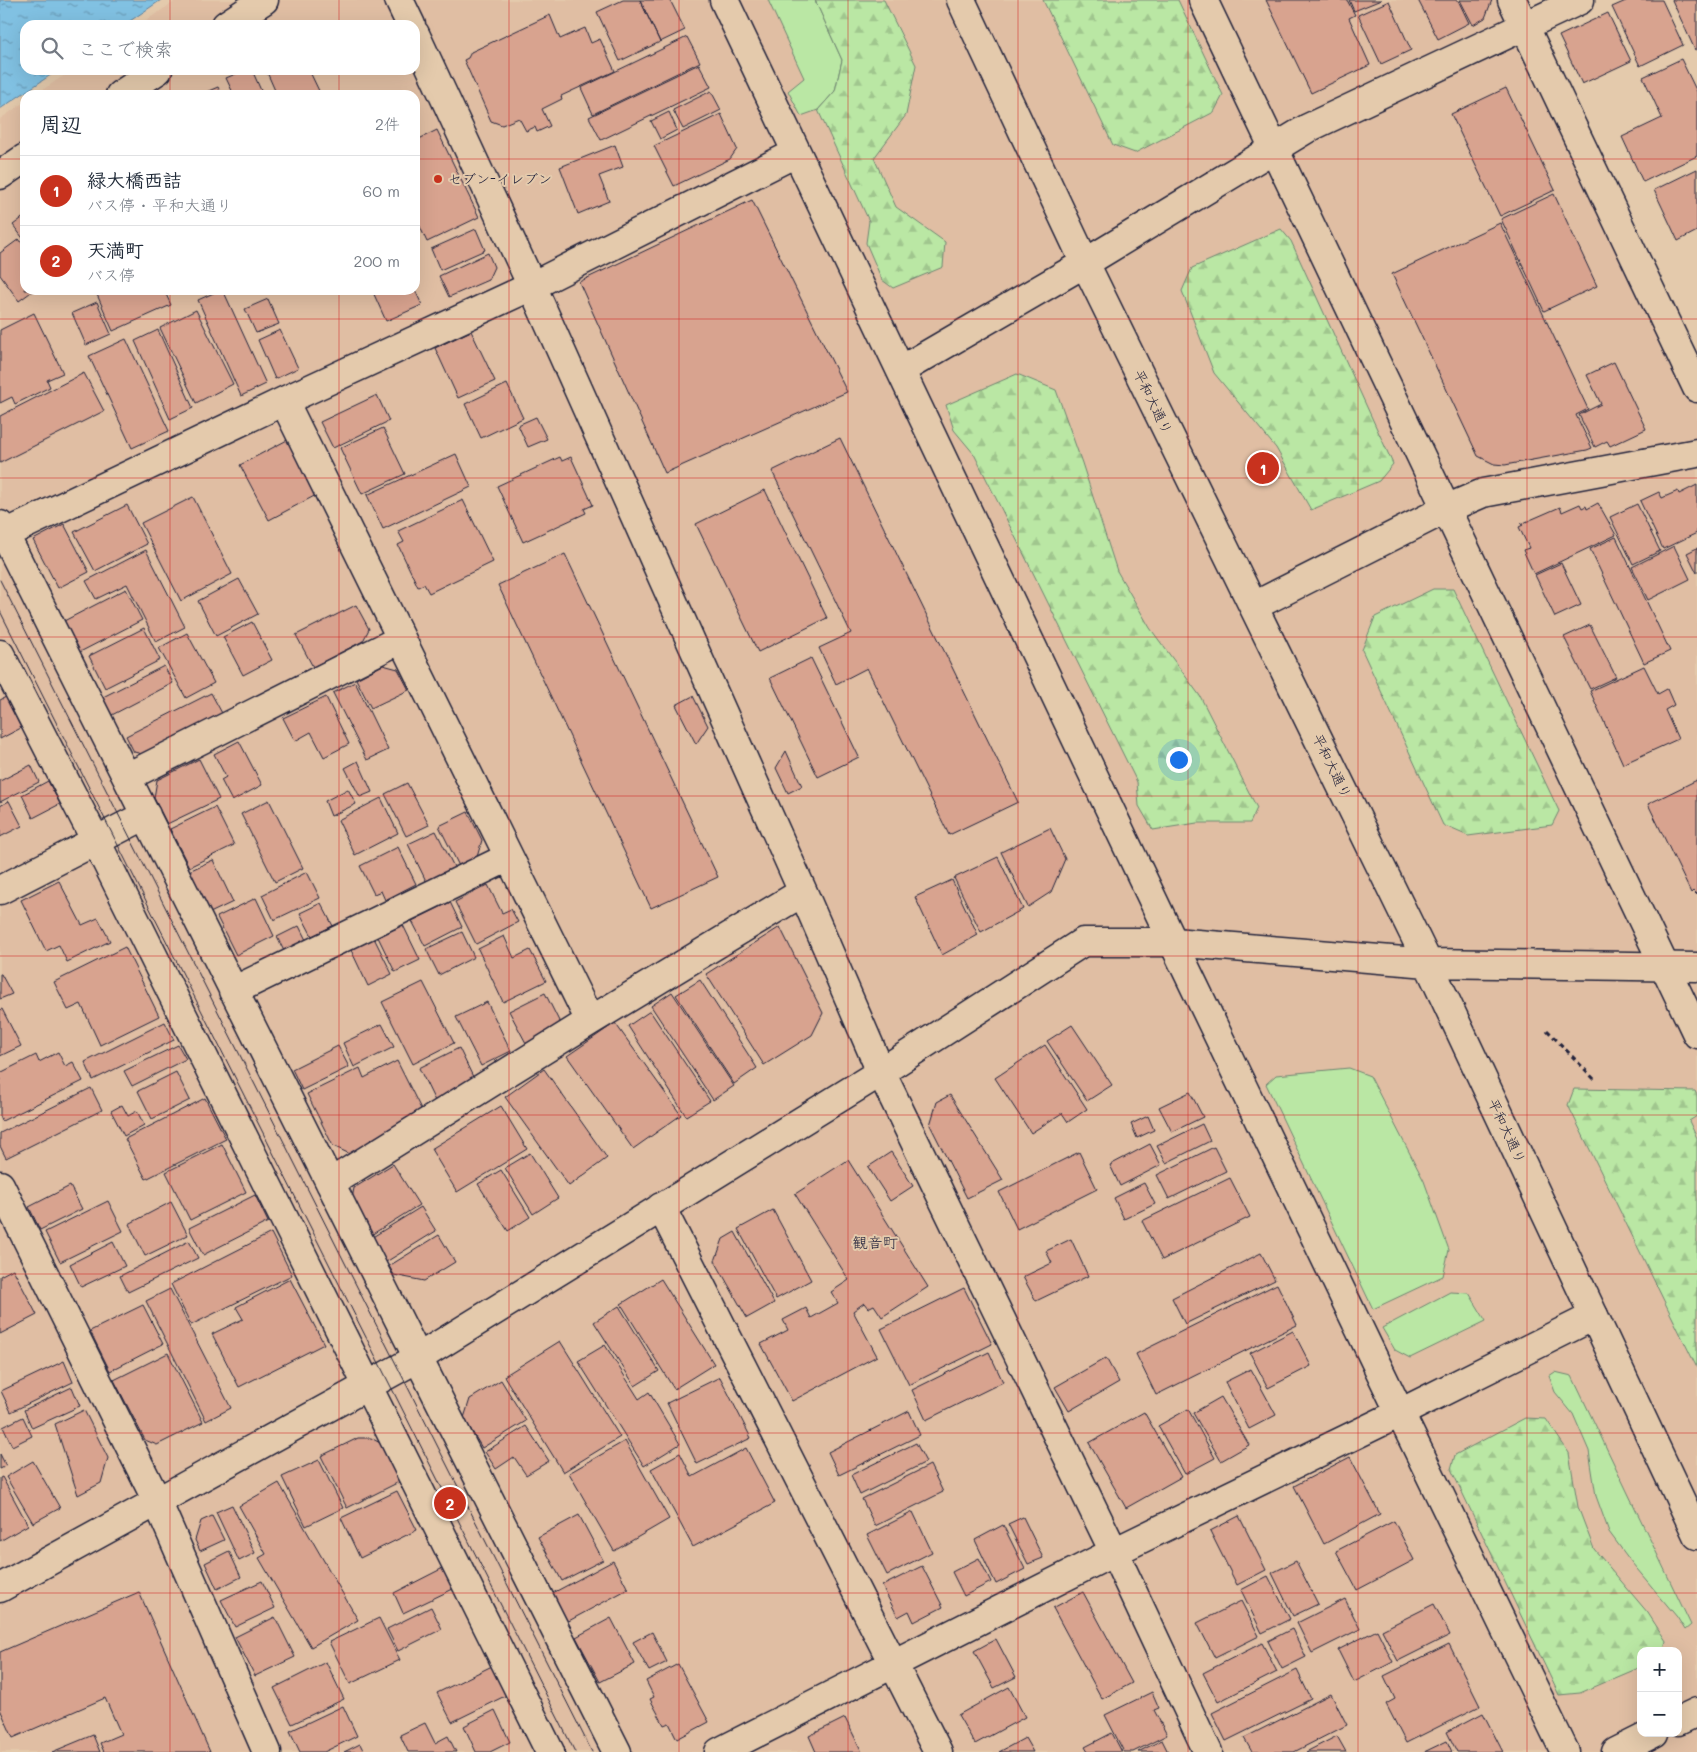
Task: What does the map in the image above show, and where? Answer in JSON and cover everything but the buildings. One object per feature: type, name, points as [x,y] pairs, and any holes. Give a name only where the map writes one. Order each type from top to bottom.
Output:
[{"type":"street","points":[[234,20],[264,0]]},
{"type":"street","points":[[399,0],[409,20]]},
{"type":"street","points":[[724,0],[1173,942],[1565,1752]]},
{"type":"street","name":"平和大通り","points":[[961,0],[1085,262],[1428,963],[1697,1534]]},
{"type":"street","points":[[1203,0],[1697,1034]]},
{"type":"street","points":[[1512,0],[1697,388]]},
{"type":"street","points":[[900,370],[1308,128],[1580,0]]},
{"type":"street","points":[[420,45],[532,286],[803,892],[881,1072],[1114,1552],[1208,1752]]},
{"type":"street","points":[[128,90],[150,75]]},
{"type":"street","points":[[617,1752],[2,529],[532,286],[796,153]]},
{"type":"street","points":[[0,175],[20,161]]},
{"type":"street","points":[[284,401],[590,1021]]},
{"type":"street","points":[[1254,606],[1446,509],[1483,494],[1697,453]]},
{"type":"street","points":[[127,777],[401,639]]},
{"type":"street","points":[[0,654],[96,841],[550,1752]]},
{"type":"street","points":[[0,890],[146,815]]},
{"type":"street","points":[[233,991],[509,857]]},
{"type":"street","points":[[330,1183],[590,1021],[803,892]]},
{"type":"street","points":[[0,1588],[418,1358],[881,1072],[1083,942],[1173,942],[1428,963],[1697,967]]},
{"type":"street","points":[[0,1185],[157,1501],[267,1752]]},
{"type":"street","points":[[661,1207],[938,1752]]},
{"type":"street","points":[[719,1752],[1114,1552],[1594,1316]]},
{"type":"street","points":[[1682,1719],[1697,1712]]},
{"type":"street","points":[[1616,1752],[1646,1737]]},
{"type":"path","points":[[1547,1030],[1595,1080]]},
{"type":"shaded area","points":[[177,0],[1510,0],[1697,392],[1697,1752],[0,1752],[0,119],[20,105],[20,295],[420,295],[420,90],[42,90],[65,75],[420,75],[420,20],[147,20]]},
{"type":"green space","points":[[768,0],[815,0],[842,60],[835,91],[818,110],[801,116],[788,91],[804,78]]},
{"type":"green space","points":[[815,0],[884,0],[916,65],[906,115],[874,158],[896,207],[945,242],[943,267],[893,288],[882,280],[866,243],[869,221],[818,110],[835,91],[842,60]]},
{"type":"green space","points":[[1043,0],[1178,0],[1223,95],[1214,112],[1135,153],[1113,145]]},
{"type":"green space","points":[[1281,229],[1291,241],[1393,464],[1379,481],[1311,510],[1276,448],[1214,373],[1182,291],[1192,268]]},
{"type":"green space","points":[[1017,374],[1056,390],[1117,571],[1150,628],[1200,696],[1257,808],[1250,823],[1197,823],[1153,830],[1139,806],[1137,782],[974,454],[954,430],[946,405]]},
{"type":"green space","points":[[1433,589],[1453,589],[1559,811],[1552,825],[1468,836],[1443,825],[1362,650],[1375,617]]},
{"type":"green space","points":[[1349,1068],[1370,1076],[1424,1181],[1449,1250],[1443,1276],[1373,1309],[1266,1084],[1276,1075]]},
{"type":"green space","points":[[1574,1089],[1695,1091],[1697,1095],[1697,1116],[1689,1121],[1697,1138],[1697,1368],[1568,1105]]},
{"type":"green space","points":[[1450,1292],[1469,1293],[1486,1321],[1410,1358],[1395,1350],[1382,1328]]},
{"type":"green space","points":[[1555,1372],[1572,1376],[1691,1625],[1685,1630],[1677,1617],[1609,1532],[1596,1496],[1589,1451],[1573,1414],[1555,1392],[1549,1376]]},
{"type":"green space","points":[[1525,1418],[1546,1419],[1569,1453],[1578,1507],[1594,1549],[1648,1613],[1666,1641],[1664,1647],[1637,1647],[1637,1669],[1580,1693],[1559,1695],[1451,1469],[1455,1455]]},
{"type":"water","points":[[0,0],[161,0],[131,20],[20,20],[20,75],[51,75],[28,90],[20,90],[20,96],[0,109]]},
{"type":"tram line","points":[[0,580],[592,1752]]},
{"type":"tram line","points":[[0,611],[575,1752]]},
{"type":"place","name":"セブン-イレブン","points":[[438,179]]},
{"type":"place","name":"緑大橋西詰","points":[[1263,468]]},
{"type":"place","name":"天満町","points":[[450,1503]]},
{"type":"district","name":"観音町","points":[[875,1243]]}]
